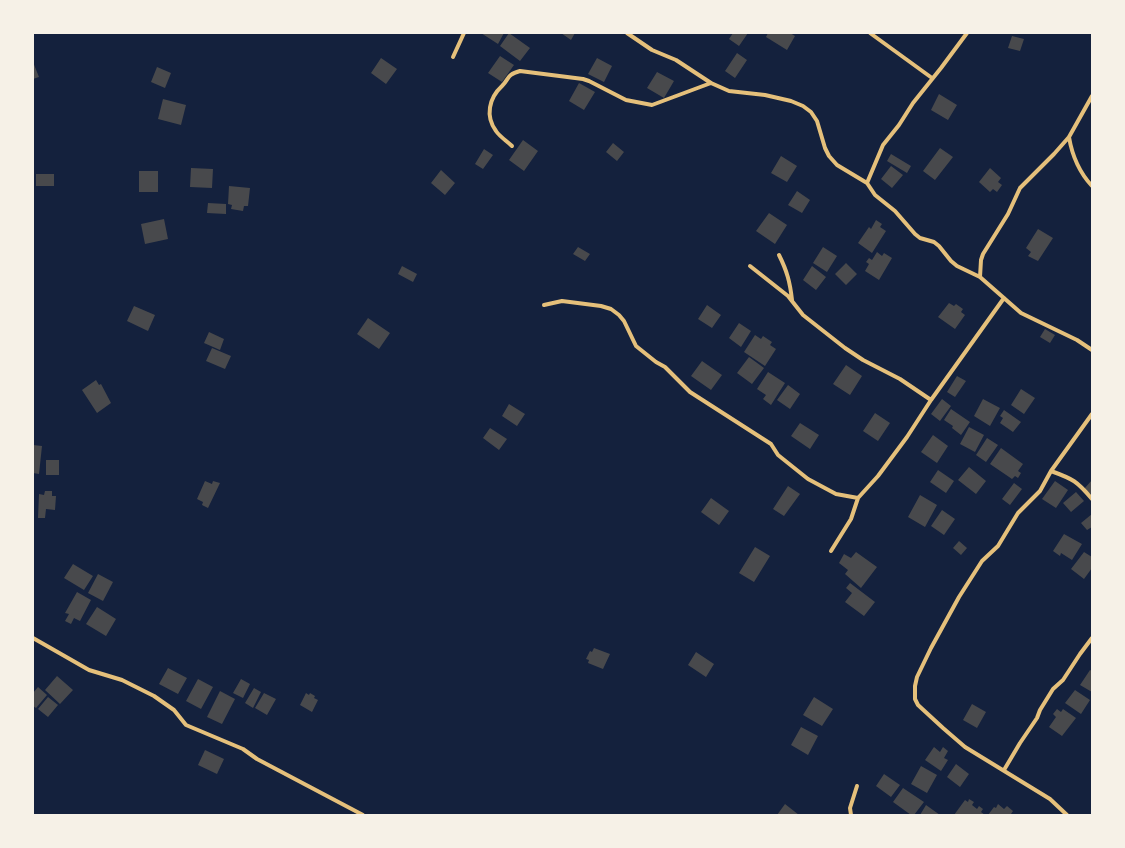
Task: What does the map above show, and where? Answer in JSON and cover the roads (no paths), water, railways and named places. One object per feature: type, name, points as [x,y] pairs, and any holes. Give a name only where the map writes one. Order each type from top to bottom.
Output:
[{"type":"street","points":[[453,57],[464,33]]},
{"type":"street","points":[[627,33],[652,50],[676,60],[711,83],[729,91],[791,101],[811,112],[817,121],[829,156],[837,165],[868,183],[876,195],[895,211],[915,234],[920,238],[934,242],[957,266],[980,277],[1021,313],[1077,340],[1092,350]]},
{"type":"street","points":[[870,33],[932,78]]},
{"type":"street","points":[[868,183],[883,145],[967,33]]},
{"type":"street","points":[[512,146],[496,132],[490,119],[490,110],[496,91],[513,73],[520,71],[583,79],[626,100],[652,105],[711,83]]},
{"type":"street","points":[[980,277],[981,260],[983,254],[1006,218],[1020,188],[1069,137],[1092,96]]},
{"type":"street","points":[[1069,137],[1075,160],[1082,174],[1092,186]]},
{"type":"street","points":[[779,255],[787,272],[792,301]]},
{"type":"street","points":[[750,266],[792,301],[803,315],[845,348],[862,360],[900,379],[931,400]]},
{"type":"street","points":[[831,551],[850,519],[858,498],[878,476],[903,443],[931,400],[1004,298]]},
{"type":"street","points":[[544,305],[562,301],[611,308],[624,321],[636,346],[656,362],[665,367],[690,392],[771,444],[778,455],[808,480],[836,494],[858,498]]},
{"type":"street","points":[[1067,815],[1050,799],[965,747],[922,711],[915,699],[914,686],[931,648],[959,597],[982,561],[998,546],[1018,513],[1040,491],[1051,471],[1092,414]]},
{"type":"street","points":[[1051,471],[1077,482],[1092,499]]},
{"type":"street","points":[[33,638],[89,670],[122,680],[154,696],[174,710],[186,725],[243,749],[257,759],[363,815]]},
{"type":"street","points":[[1004,770],[1037,718],[1040,710],[1092,638]]},
{"type":"street","points":[[851,815],[850,808],[857,786]]}]
